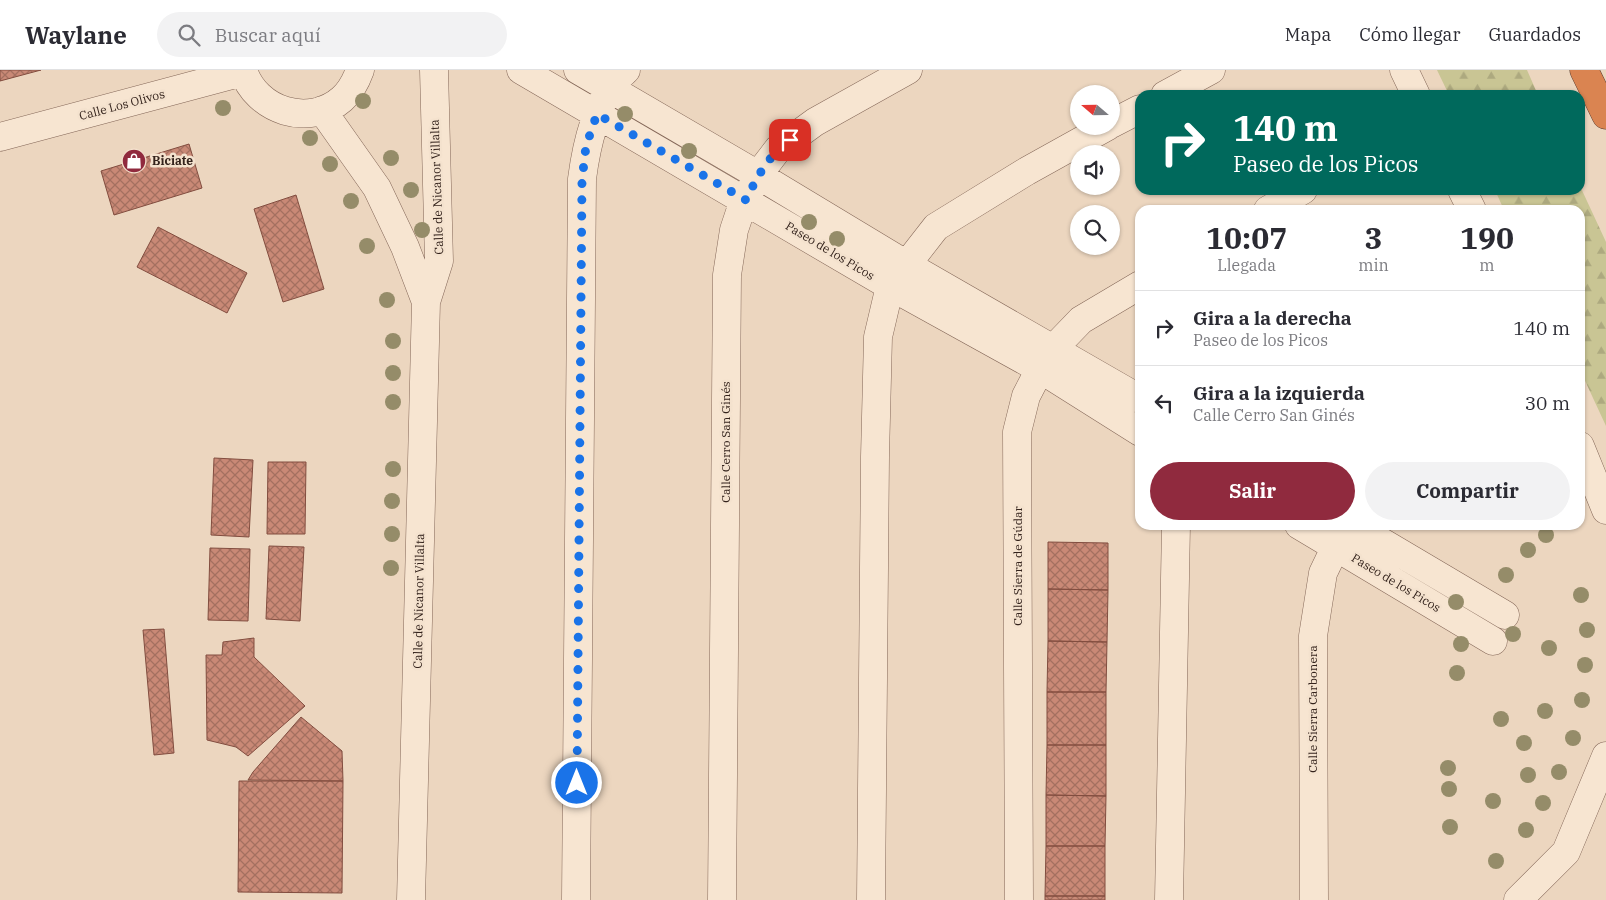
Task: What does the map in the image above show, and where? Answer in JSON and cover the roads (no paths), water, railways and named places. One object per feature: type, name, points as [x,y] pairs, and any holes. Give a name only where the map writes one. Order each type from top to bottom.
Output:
[{"type":"highway","points":[[1584,70],[1606,115]]},
{"type":"street","points":[[243,71],[252,90],[267,103],[284,111],[303,114],[322,110],[341,100],[355,84],[360,70]]},
{"type":"street","name":"Calle de Nicanor Villalta","points":[[411,900],[426,302],[439,261],[434,70]]},
{"type":"street","name":"Paseo de los Picos","points":[[521,70],[890,286],[1047,359],[1135,397]]},
{"type":"street","name":"Paseo de los Picos","points":[[578,70],[618,79],[758,175],[908,265],[1047,359],[1135,428]]},
{"type":"street","name":"Calle Cerro San Ginés","points":[[722,900],[727,276],[734,230],[758,175],[778,149],[815,122],[908,70]]},
{"type":"street","points":[[1174,90],[1211,70]]},
{"type":"street","points":[[1404,70],[1414,90]]},
{"type":"street","name":"Calle Los Olivos","points":[[0,137],[243,71]]},
{"type":"street","points":[[576,900],[582,180],[586,146],[597,114],[618,79]]},
{"type":"street","name":"Calle de Nicanor Villalta","points":[[322,110],[377,188],[405,247],[426,302]]},
{"type":"street","points":[[1120,119],[1135,112]]},
{"type":"street","points":[[871,900],[878,337],[890,286],[936,227],[1026,171],[1092,135]]},
{"type":"street","points":[[1276,205],[1294,195]]},
{"type":"street","name":"Calle Sierra de Gúdar","points":[[1019,900],[1017,432],[1026,396],[1047,359],[1081,320],[1135,288]]},
{"type":"street","points":[[1585,458],[1606,510]]},
{"type":"street","points":[[1169,900],[1176,530]]},
{"type":"street","name":"Paseo de los Picos","points":[[1320,530],[1341,535],[1493,641]]},
{"type":"street","points":[[1361,530],[1505,615]]},
{"type":"street","name":"Calle Sierra Carbonera","points":[[1314,900],[1313,636],[1323,573],[1341,535]]},
{"type":"street","points":[[1518,900],[1566,852],[1606,756]]},
{"type":"place","name":"Biciate","points":[[134,161]]}]
